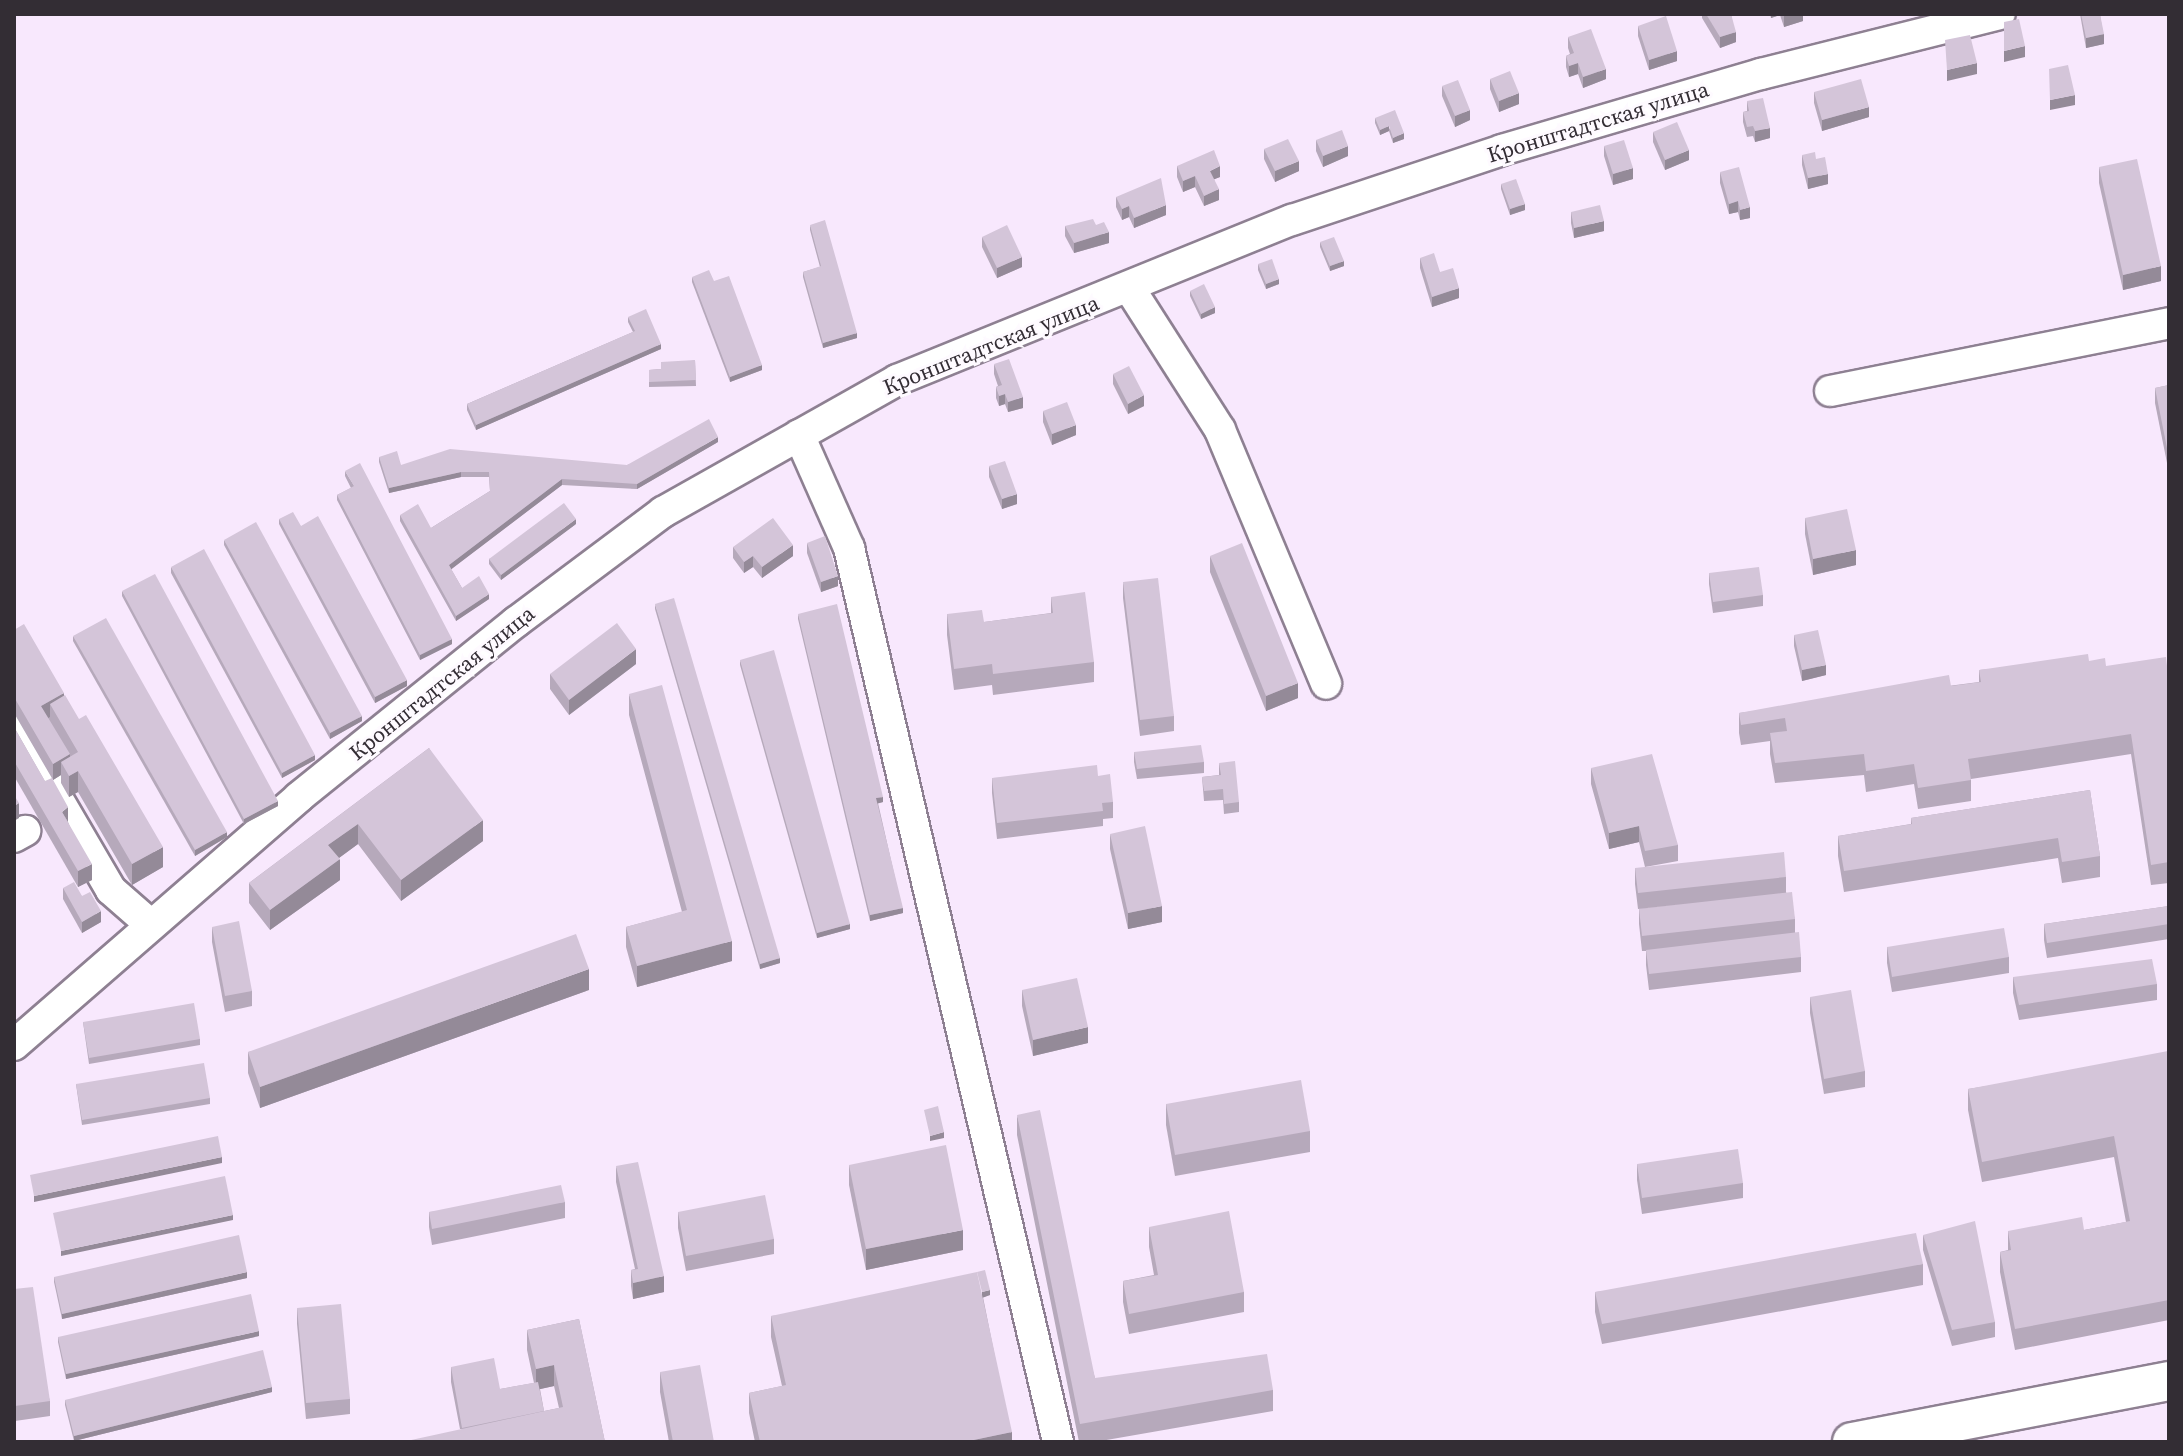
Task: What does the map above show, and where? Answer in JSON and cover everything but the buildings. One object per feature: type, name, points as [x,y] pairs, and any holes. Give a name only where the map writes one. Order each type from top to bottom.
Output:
[{"type":"main road","points":[[1852,1442],[2169,1381]]},
{"type":"street","name":"Кронштадтская улица","points":[[14,1045],[150,924],[553,594],[663,512],[897,380],[1130,289],[1292,220],[1502,150],[1761,74],[2000,14]]},
{"type":"street","points":[[1130,289],[1220,430],[1326,684]]},
{"type":"street","points":[[1830,391],[2169,323]]},
{"type":"street","points":[[799,435],[849,548],[1058,1442]]},
{"type":"street","points":[[14,724],[111,890],[150,924]]}]
